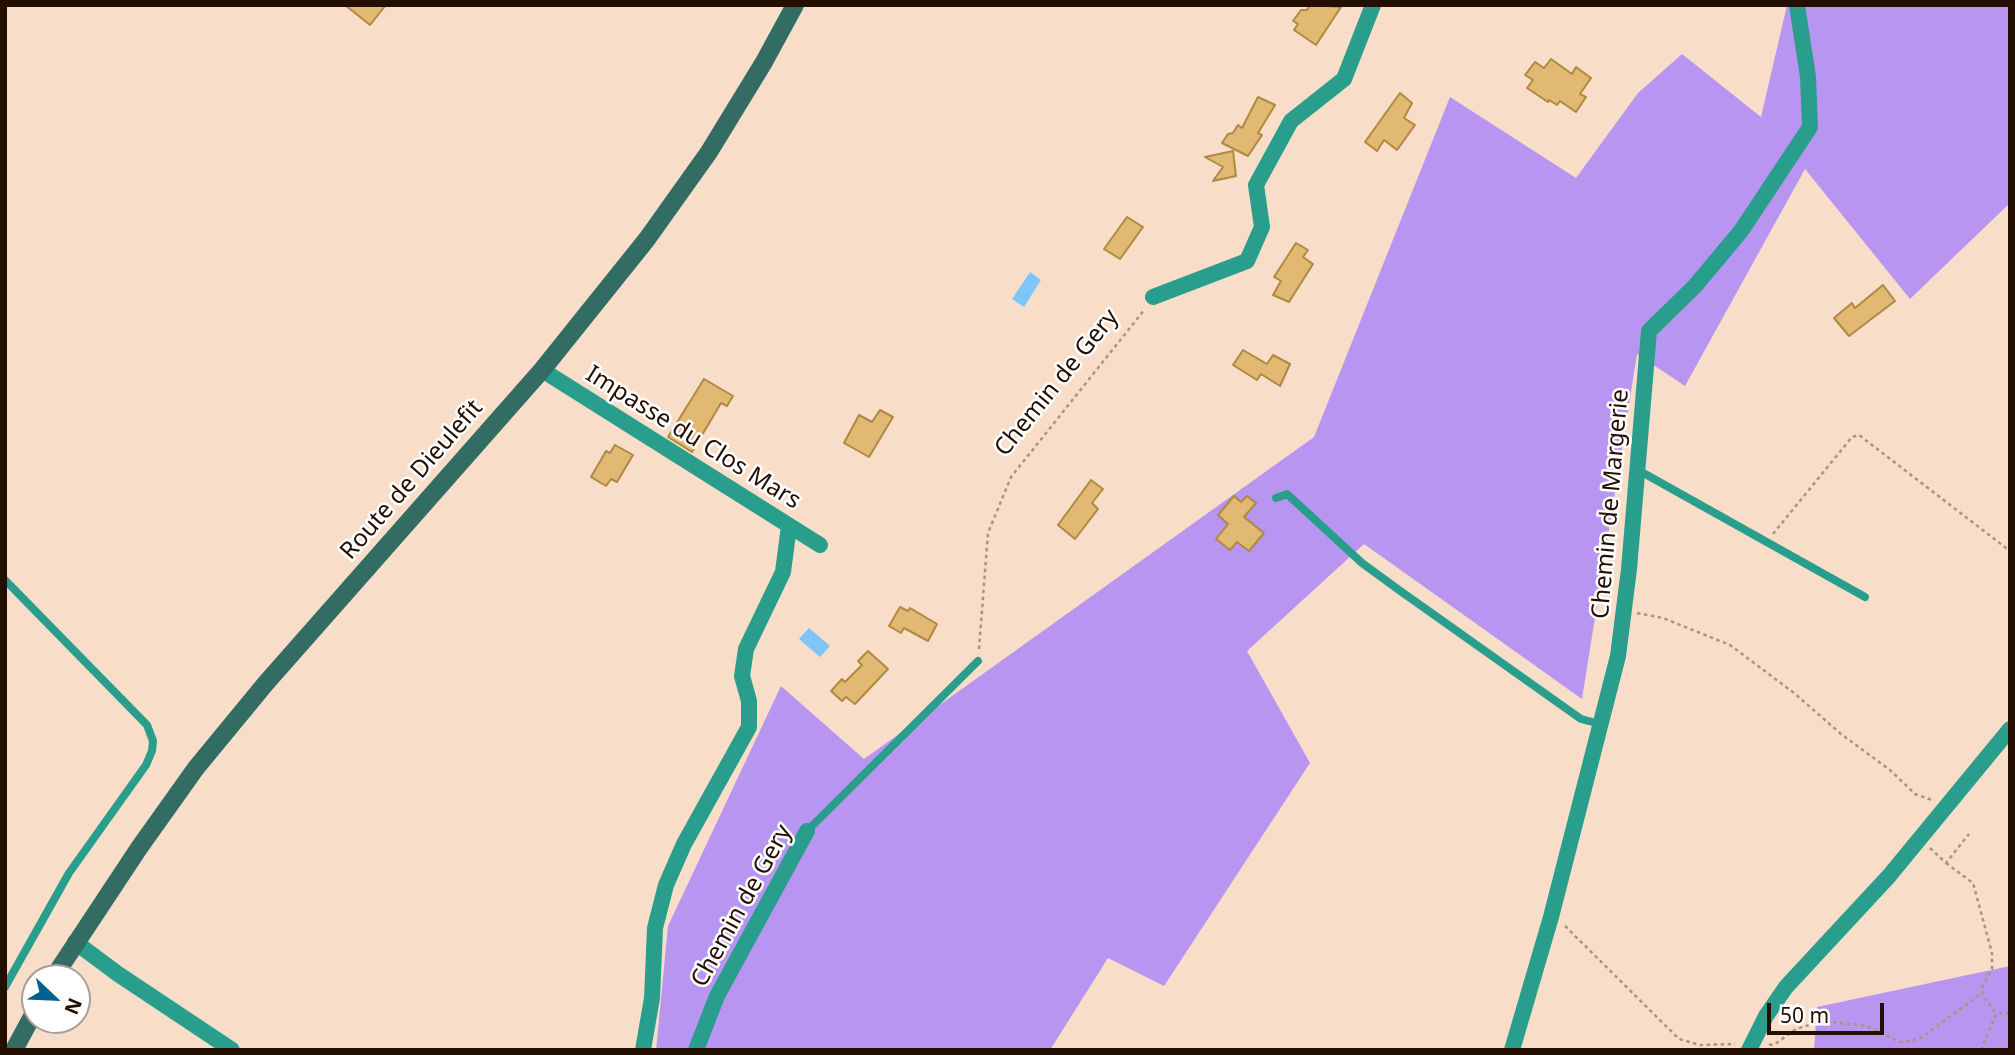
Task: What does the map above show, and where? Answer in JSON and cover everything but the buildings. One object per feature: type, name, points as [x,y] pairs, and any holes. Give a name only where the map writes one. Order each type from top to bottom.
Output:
[{"type":"main road","name":"Route de Dieulefit","points":[[62,964],[139,848],[205,758],[266,683],[542,370],[648,239],[709,152],[795,5]]},
{"type":"main road","points":[[14,1050],[23,1034]]},
{"type":"street","points":[[1153,298],[1247,261],[1262,227],[1256,185],[1291,121],[1344,79],[1373,5]]},
{"type":"street","name":"Chemin de Margerie","points":[[1512,1050],[1551,917],[1618,656],[1649,331],[1695,286],[1741,231],[1810,127],[1808,77],[1797,5]]},
{"type":"street","name":"Impasse du Clos Mars","points":[[542,370],[820,545]]},
{"type":"street","points":[[643,1050],[652,998],[655,928],[666,885],[684,844],[749,727],[749,701],[742,676],[746,649],[783,572],[789,526]]},
{"type":"street","points":[[1750,1047],[1766,1016],[1786,987],[1889,876],[2010,729]]},
{"type":"street","name":"Chemin de Gery","points":[[696,1050],[717,996],[807,831]]},
{"type":"street","points":[[75,942],[232,1050]]},
{"type":"lane","points":[[1637,470],[1865,597]]},
{"type":"lane","points":[[1276,498],[1287,494],[1362,563],[1581,719],[1600,724]]},
{"type":"lane","points":[[5,580],[147,725],[153,741],[146,765],[69,873],[5,987]]},
{"type":"lane","name":"Chemin de Gery","points":[[807,831],[978,661]]},
{"type":"path","name":"Chemin de Gery","points":[[978,661],[988,533],[1011,477],[1153,298]]},
{"type":"path","points":[[1767,542],[1852,437],[1859,435],[2010,551]]},
{"type":"path","points":[[1624,610],[1663,618],[1730,645],[1890,770],[1915,794],[1947,806]]},
{"type":"path","points":[[1946,863],[1969,834]]},
{"type":"path","points":[[1919,839],[1973,883],[1992,953],[1992,969],[1982,987],[1982,993],[1996,1014]]},
{"type":"path","points":[[1551,917],[1571,930],[1679,1039],[1700,1045],[1750,1047],[1774,1044],[1796,1029],[1823,1021],[1867,1026],[1900,1042],[1921,1038],[1982,993]]},
{"type":"path","points":[[1996,1014],[2010,1013]]},
{"type":"path","points":[[1981,1050],[1996,1014]]},
{"type":"shaded area","points":[[1787,5],[2010,5],[2010,203],[1910,299],[1805,169],[1685,386],[1637,354],[1582,699],[1364,544],[1247,651],[1310,763],[1164,986],[1108,958],[1050,1050],[656,1050],[668,926],[781,686],[864,759],[1314,437],[1450,97],[1576,178],[1638,93],[1682,54],[1761,117]]},
{"type":"shaded area","points":[[2010,966],[2010,1050],[1814,1050],[1817,1007]]},
{"type":"water","points":[[1030,272],[1041,280],[1024,307],[1012,299]]},
{"type":"water","points":[[809,628],[830,646],[820,657],[799,639]]}]
